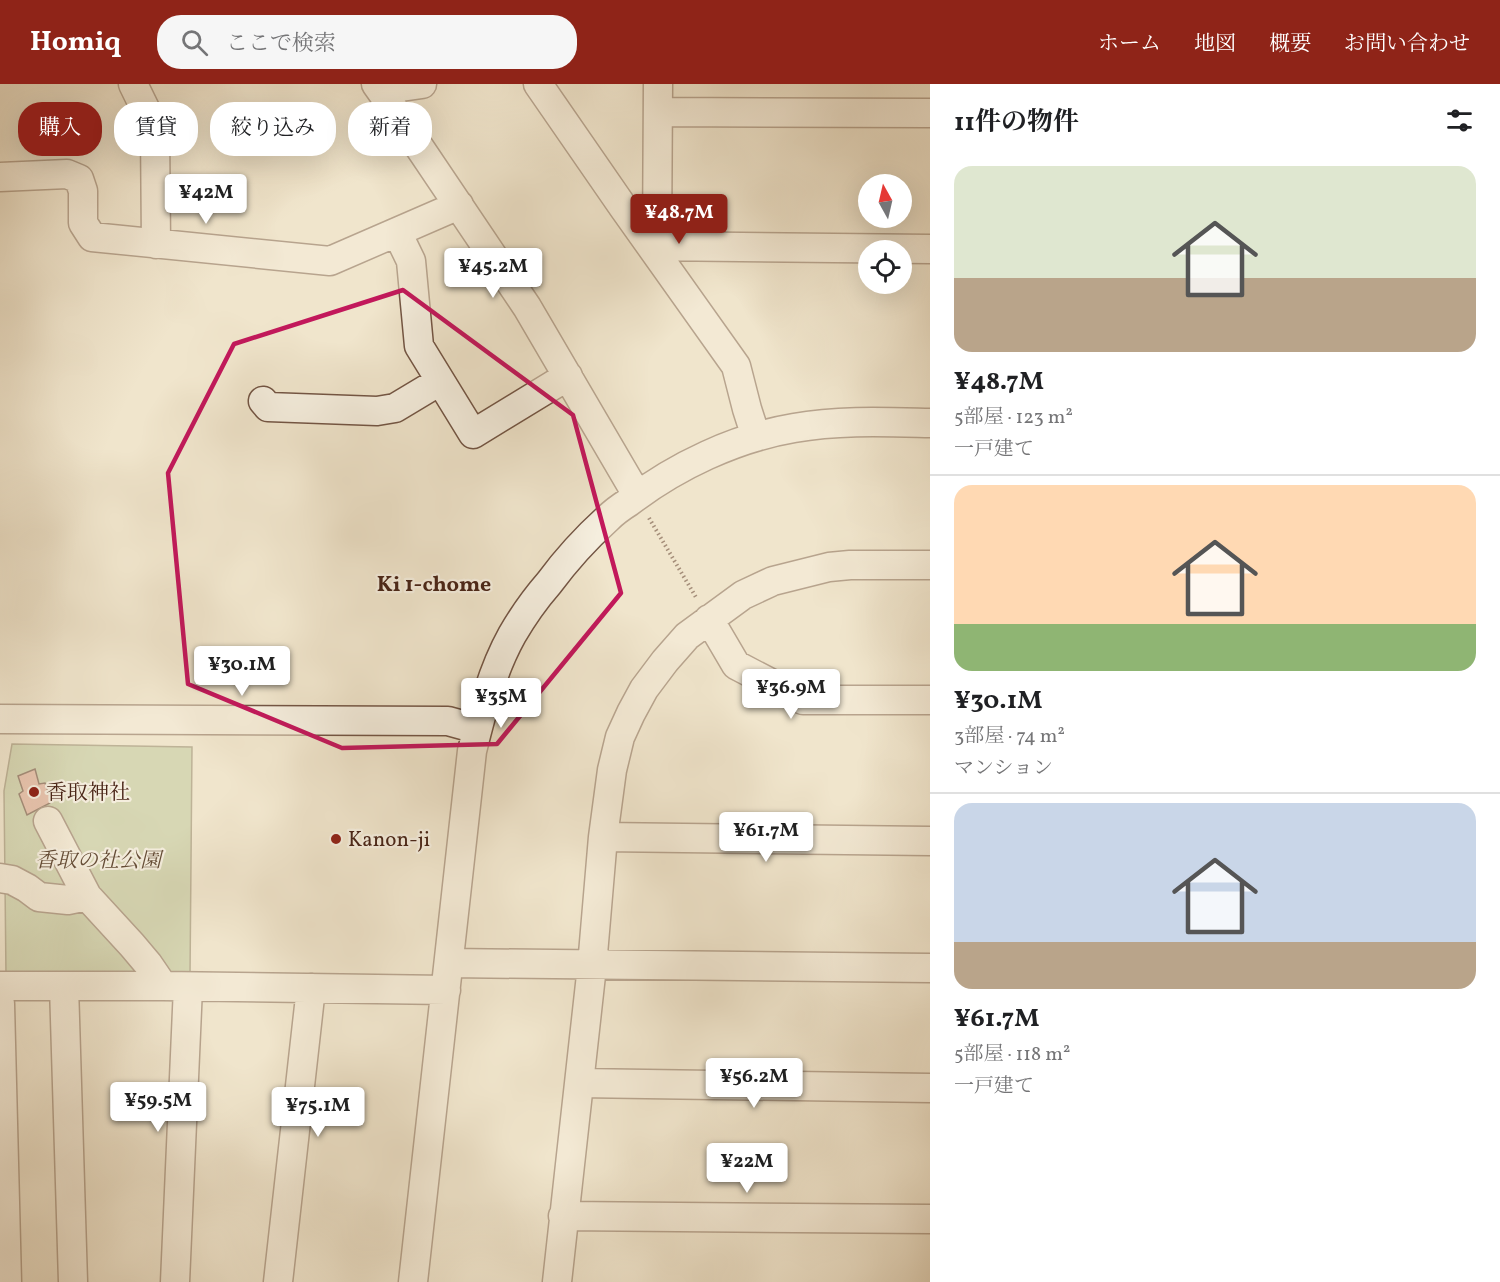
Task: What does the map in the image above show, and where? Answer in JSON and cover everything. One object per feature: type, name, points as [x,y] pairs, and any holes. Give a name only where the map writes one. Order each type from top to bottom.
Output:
[{"type":"street","points":[[133,84],[155,129],[156,244]]},
{"type":"street","points":[[538,84],[623,207],[654,246],[736,366],[756,437]]},
{"type":"street","points":[[654,246],[658,84]]},
{"type":"street","points":[[399,89],[459,205],[527,307],[642,505]]},
{"type":"street","points":[[658,112],[930,113]]},
{"type":"street","points":[[0,177],[67,174],[79,179],[83,191],[83,223],[92,237],[330,261],[459,205]]},
{"type":"street","points":[[397,232],[411,261],[419,346],[473,434],[568,376]]},
{"type":"street","points":[[654,246],[930,249]]},
{"type":"street","points":[[263,401],[268,407],[377,411],[395,408],[440,381]]},
{"type":"street","points":[[414,1282],[472,751],[481,712],[493,676],[528,608],[608,517],[642,505],[666,477],[727,447],[793,428],[824,424],[930,423]]},
{"type":"street","points":[[557,1282],[592,966],[603,837],[612,770],[620,737],[631,712],[644,689],[687,636],[743,595],[773,581],[829,567],[930,565]]},
{"type":"street","points":[[709,619],[736,665],[803,700],[930,700]]},
{"type":"street","points":[[0,719],[448,721],[477,729]]},
{"type":"street","points":[[48,821],[87,896],[148,964],[176,986]]},
{"type":"street","points":[[603,837],[930,841]]},
{"type":"street","points":[[0,878],[12,880],[39,897],[68,900],[87,896]]},
{"type":"street","points":[[0,986],[311,988],[592,966],[930,968]]},
{"type":"street","points":[[64,986],[73,1282]]},
{"type":"street","points":[[174,1282],[176,986]]},
{"type":"street","points":[[278,1282],[311,988]]},
{"type":"street","points":[[0,1004],[7,1282]]},
{"type":"street","points":[[579,1083],[930,1088]]},
{"type":"street","points":[[563,1216],[930,1219]]},
{"type":"path","points":[[642,505],[709,619]]},
{"type":"highlighted area","points":[[403,290],[573,415],[621,593],[497,744],[342,748],[188,684],[168,473],[234,344]]},
{"type":"green space","name":"香取の社公園","points":[[12,744],[192,747],[190,976],[6,975],[4,791]]},
{"type":"building","name":"香取神社","points":[[35,769],[39,784],[45,783],[52,802],[27,815],[19,794],[23,791],[18,776]]},
{"type":"place","name":"香取神社","points":[[34,792]]},
{"type":"place","name":"Kanon-ji","points":[[336,839]]},
{"type":"district","name":"Ki 1-chome","points":[[434,583]]}]
